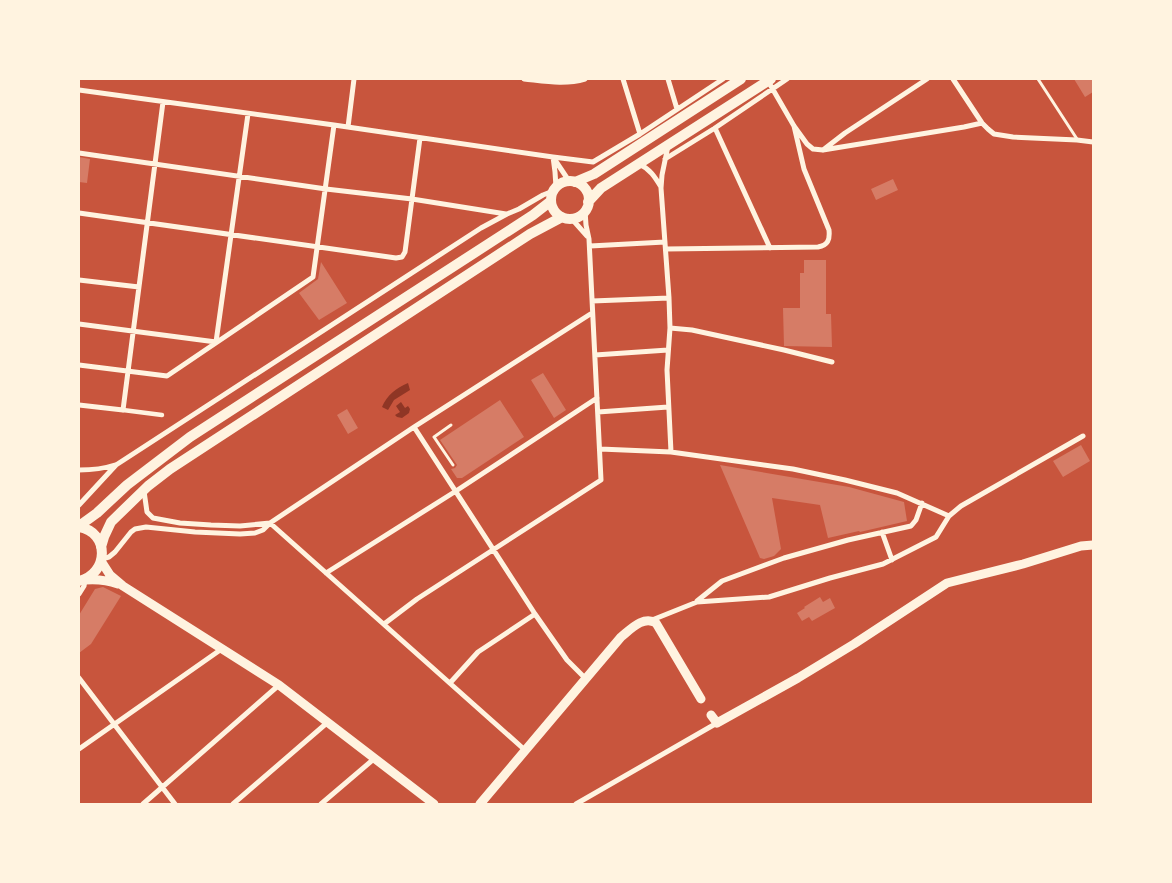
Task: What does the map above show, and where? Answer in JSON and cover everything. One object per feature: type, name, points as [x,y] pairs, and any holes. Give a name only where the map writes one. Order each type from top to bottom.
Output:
[{"type":"main road","points":[[101,548],[96,536],[79,526],[97,513],[127,485],[190,437],[533,215],[559,184],[594,174],[741,79]]},
{"type":"main road","points":[[82,580],[92,575],[98,569],[104,537],[111,522],[144,490],[170,469],[537,230],[567,217],[581,215],[601,188],[771,83]]},
{"type":"main road","points":[[572,181],[584,187],[587,192],[587,207]]},
{"type":"main road","points":[[553,193],[555,210],[567,217]]},
{"type":"main road","points":[[711,715],[717,723],[798,678],[948,583],[1023,564],[1081,546],[1093,545]]},
{"type":"main road","points":[[101,560],[110,576],[123,586],[279,685],[434,804]]},
{"type":"main road","points":[[82,580],[108,581],[123,586]]},
{"type":"main road","points":[[480,804],[621,637],[644,621],[651,620],[656,624],[701,698]]},
{"type":"street","points":[[348,127],[354,79]]},
{"type":"street","points":[[524,79],[547,82],[585,79]]},
{"type":"street","points":[[623,79],[640,134]]},
{"type":"street","points":[[668,79],[677,109]]},
{"type":"street","points":[[79,90],[593,162],[640,134],[723,79]]},
{"type":"street","points":[[665,159],[715,128],[771,83],[788,79]]},
{"type":"street","points":[[823,150],[844,133],[927,79]]},
{"type":"street","points":[[953,79],[982,123],[994,134],[1093,142]]},
{"type":"street","points":[[771,83],[794,126],[813,149],[823,150],[982,123]]},
{"type":"street","points":[[123,410],[163,102]]},
{"type":"street","points":[[216,342],[248,114]]},
{"type":"street","points":[[79,365],[167,376],[313,277],[334,125]]},
{"type":"street","points":[[666,249],[818,247],[828,243],[829,230],[804,169],[794,126]]},
{"type":"street","points":[[715,128],[770,248]]},
{"type":"street","points":[[79,213],[396,258],[402,257],[405,252],[420,138]]},
{"type":"street","points":[[668,145],[661,188],[669,298],[670,328],[667,370],[671,452]]},
{"type":"street","points":[[79,154],[326,189],[412,199],[507,214]]},
{"type":"street","points":[[553,157],[572,181]]},
{"type":"street","points":[[79,470],[104,469],[116,465],[481,228],[520,209],[543,195],[553,193],[555,172],[553,157]]},
{"type":"street","points":[[639,164],[647,167],[653,173],[661,188]]},
{"type":"street","points":[[384,624],[417,599],[601,480],[590,246],[586,225],[587,207]]},
{"type":"street","points":[[567,217],[589,238]]},
{"type":"street","points":[[590,246],[665,242]]},
{"type":"street","points":[[79,280],[139,287]]},
{"type":"street","points":[[592,301],[669,298]]},
{"type":"street","points":[[101,560],[115,552],[135,529],[146,527],[240,534],[255,533],[263,530],[270,523],[414,427],[592,313]]},
{"type":"street","points":[[79,324],[216,342]]},
{"type":"street","points":[[670,328],[692,330],[832,362]]},
{"type":"street","points":[[594,355],[668,350]]},
{"type":"street","points":[[326,573],[456,491],[597,398]]},
{"type":"street","points":[[79,405],[162,415]]},
{"type":"street","points":[[598,412],[668,407]]},
{"type":"street","points":[[414,427],[535,614],[567,660],[586,679]]},
{"type":"street","points":[[696,602],[769,597],[883,564],[936,537],[949,516],[961,506],[1083,436]]},
{"type":"street","points":[[600,449],[671,452],[793,469],[897,493],[949,516]]},
{"type":"street","points":[[79,505],[116,465]]},
{"type":"street","points":[[144,490],[147,512],[154,518],[211,525],[240,526],[270,523],[526,751]]},
{"type":"street","points":[[651,620],[696,602],[722,581],[784,558],[848,540],[911,526],[916,520],[922,503]]},
{"type":"street","points":[[882,532],[892,560]]},
{"type":"street","points":[[79,594],[84,586],[82,580]]},
{"type":"street","points":[[450,683],[478,652],[535,614]]},
{"type":"street","points":[[79,749],[223,648]]},
{"type":"street","points":[[79,678],[175,804]]},
{"type":"street","points":[[143,804],[279,685]]},
{"type":"street","points":[[233,804],[328,722]]},
{"type":"street","points":[[576,804],[717,723]]},
{"type":"street","points":[[321,804],[375,758]]},
{"type":"lane","points":[[1038,79],[1077,140]]},
{"type":"lane","points":[[451,425],[434,436],[453,465]]},
{"type":"shaded area","points":[[408,383],[410,390],[394,400],[388,410],[382,407],[392,392]]},
{"type":"shaded area","points":[[401,402],[405,408],[408,406],[410,409],[409,413],[402,418],[395,415],[400,412],[396,406]]},
{"type":"building","points":[[1074,79],[1093,79],[1093,92],[1085,97]]},
{"type":"building","points":[[79,157],[90,159],[87,183],[79,182]]},
{"type":"building","points":[[893,179],[898,190],[876,200],[871,189]]},
{"type":"building","points":[[804,260],[826,260],[826,314],[831,314],[832,347],[784,346],[783,308],[800,308],[800,273],[804,273]]},
{"type":"building","points":[[321,262],[347,303],[319,320],[299,293],[318,279]]},
{"type":"building","points":[[543,373],[566,410],[554,418],[531,380]]},
{"type":"building","points":[[500,400],[524,437],[462,478],[457,478],[451,469],[457,465],[440,440]]},
{"type":"building","points":[[347,409],[358,428],[348,434],[337,415]]},
{"type":"building","points":[[1081,445],[1090,461],[1063,477],[1053,461]]},
{"type":"building","points":[[720,465],[849,487],[904,502],[907,521],[828,538],[820,505],[772,498],[781,549],[774,556],[764,559],[760,558]]},
{"type":"building","points":[[103,587],[121,596],[91,644],[79,653],[79,615],[95,589]]},
{"type":"building","points":[[820,597],[823,602],[830,598],[835,608],[812,621],[809,617],[802,621],[797,613]]}]
